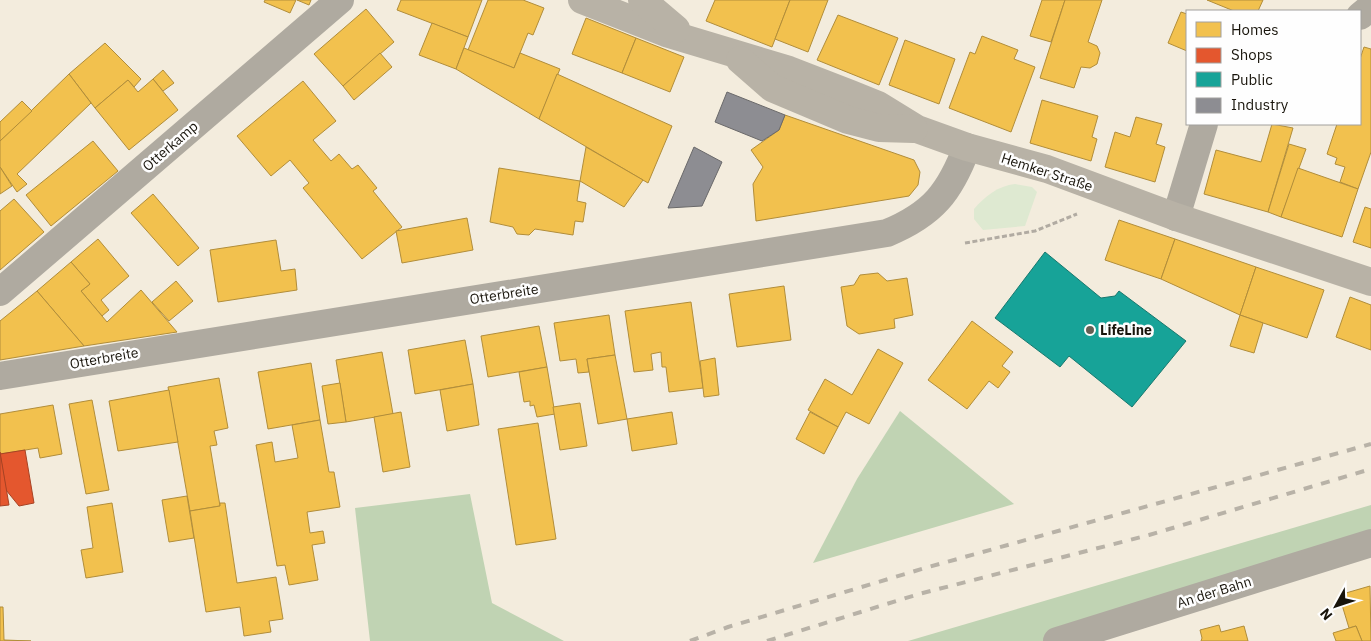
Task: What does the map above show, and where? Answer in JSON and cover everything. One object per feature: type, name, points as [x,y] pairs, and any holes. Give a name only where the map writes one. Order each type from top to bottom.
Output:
[{"type":"main road","name":"Hemker Straße","points":[[582,0],[688,40],[788,70],[851,94],[878,105],[917,129],[967,147],[1047,169],[1176,217],[1371,282]]},
{"type":"main road","name":"Hemker Straße","points":[[642,0],[688,40]]},
{"type":"street","name":"Otterkamp","points":[[0,292],[340,0]]},
{"type":"street","points":[[1361,15],[1371,7]]},
{"type":"street","points":[[1176,217],[1204,125]]},
{"type":"street","name":"Otterbreite","points":[[0,376],[366,316],[671,269],[888,232],[913,222],[936,204],[957,174],[967,147]]},
{"type":"street","name":"An der Bahn","points":[[1057,641],[1371,543]]},
{"type":"path","points":[[965,243],[1035,232],[1081,212]]},
{"type":"green space","points":[[1015,184],[1032,187],[1037,192],[1025,226],[983,230],[974,219],[974,209],[992,192]]},
{"type":"green space","points":[[900,411],[1014,504],[813,563],[857,479]]},
{"type":"green space","points":[[470,494],[492,603],[564,641],[370,641],[355,508]]},
{"type":"green space","points":[[1371,505],[1371,543],[1100,641],[908,641]]},
{"type":"building: Homes","points":[[265,0],[296,0],[290,13],[264,2]]},
{"type":"building: Homes","points":[[297,0],[311,0],[309,5]]},
{"type":"building: Homes","points":[[401,0],[482,0],[468,37],[397,10]]},
{"type":"building: Homes","points":[[488,0],[523,0],[544,8],[533,35],[528,33],[514,68],[468,50]]},
{"type":"building: Homes","points":[[715,0],[790,0],[772,47],[706,21]]},
{"type":"building: Homes","points":[[790,0],[828,0],[808,52],[775,39]]},
{"type":"building: Homes","points":[[1042,0],[1065,0],[1051,42],[1030,36]]},
{"type":"building: Homes","points":[[1065,0],[1102,0],[1088,42],[1097,46],[1100,53],[1097,64],[1090,68],[1081,67],[1074,88],[1040,78]]},
{"type":"building: Homes","points":[[1207,0],[1263,0],[1258,10],[1232,10]]},
{"type":"building: Homes","points":[[366,9],[394,42],[343,86],[314,54]]},
{"type":"building: Homes","points":[[1181,12],[1186,14],[1186,51],[1168,43]]},
{"type":"building: Homes","points":[[838,15],[898,38],[879,85],[817,60]]},
{"type":"building: Homes","points":[[586,18],[636,38],[622,73],[572,54]]},
{"type":"building: Homes","points":[[432,23],[468,37],[456,69],[419,55]]},
{"type":"building: Homes","points":[[982,36],[1018,50],[1014,59],[1035,67],[1011,132],[949,108],[970,52],[975,54]]},
{"type":"building: Homes","points":[[636,38],[684,57],[670,92],[622,73]]},
{"type":"building: Homes","points":[[905,40],[955,59],[939,104],[889,85]]},
{"type":"building: Homes","points":[[105,43],[141,79],[134,87],[128,80],[95,108],[69,74]]},
{"type":"building: Homes","points":[[1364,47],[1371,49],[1371,152],[1358,189],[1340,182],[1345,167],[1335,164],[1337,158],[1327,154],[1337,125],[1361,125],[1361,56]]},
{"type":"building: Homes","points":[[464,48],[514,68],[520,53],[560,69],[539,119],[456,69]]},
{"type":"building: Homes","points":[[380,53],[392,67],[354,100],[343,86]]},
{"type":"building: Homes","points":[[163,70],[174,83],[163,91],[153,79]]},
{"type":"building: Homes","points":[[69,74],[91,103],[17,174],[27,184],[17,192],[0,167],[0,141]]},
{"type":"building: Homes","points":[[557,74],[672,126],[648,183],[539,119]]},
{"type":"building: Homes","points":[[153,79],[178,110],[129,150],[95,108],[128,80],[138,92]]},
{"type":"building: Homes","points":[[303,81],[336,121],[313,140],[331,161],[339,154],[352,169],[358,165],[377,188],[373,191],[402,227],[362,259],[303,188],[309,183],[290,160],[271,176],[237,136]]},
{"type":"building: Homes","points":[[1042,100],[1098,116],[1092,137],[1097,139],[1091,161],[1030,143]]},
{"type":"building: Homes","points":[[22,101],[32,111],[0,141],[0,122]]},
{"type":"building: Homes","points":[[785,115],[914,160],[920,172],[918,185],[909,196],[756,221],[753,184],[763,167],[751,150],[779,130]]},
{"type":"building: Homes","points":[[1136,117],[1162,124],[1156,144],[1165,147],[1155,182],[1105,167],[1115,132],[1130,137]]},
{"type":"building: Homes","points":[[1272,125],[1293,128],[1268,212],[1204,194],[1216,150],[1261,162]]},
{"type":"building: Homes","points":[[93,141],[118,171],[51,226],[26,195]]},
{"type":"building: Homes","points":[[1289,144],[1306,149],[1281,217],[1268,212]]},
{"type":"building: Homes","points":[[586,147],[643,180],[624,207],[580,181]]},
{"type":"building: Homes","points":[[0,167],[12,186],[0,194]]},
{"type":"building: Homes","points":[[499,168],[580,181],[577,201],[586,203],[583,222],[575,221],[573,235],[535,229],[529,235],[517,234],[513,227],[490,222]]},
{"type":"building: Homes","points":[[1298,168],[1358,189],[1342,237],[1281,217]]},
{"type":"building: Homes","points":[[153,194],[199,248],[178,266],[131,213]]},
{"type":"building: Homes","points":[[14,199],[44,232],[0,270],[0,211]]},
{"type":"building: Homes","points":[[1365,207],[1371,209],[1371,248],[1353,242]]},
{"type":"building: Homes","points":[[467,218],[473,250],[402,263],[396,231]]},
{"type":"building: Homes","points":[[1119,220],[1175,239],[1161,279],[1105,260]]},
{"type":"building: Homes","points":[[98,239],[129,276],[101,300],[109,310],[102,316],[81,291],[90,284],[71,262]]},
{"type":"building: Homes","points":[[1175,239],[1256,267],[1240,315],[1161,279]]},
{"type":"building: Homes","points":[[276,240],[281,271],[295,269],[297,290],[218,302],[210,250]]},
{"type":"building: Homes","points":[[71,262],[90,284],[81,291],[107,322],[141,290],[177,332],[84,346],[37,291]]},
{"type":"building: Homes","points":[[1256,267],[1324,290],[1307,338],[1240,315]]},
{"type":"building: Homes","points":[[878,273],[887,281],[907,278],[913,315],[894,319],[895,328],[859,334],[847,326],[841,287],[854,285],[860,275]]},
{"type":"building: Homes","points":[[176,281],[193,301],[169,321],[152,302]]},
{"type":"building: Homes","points":[[784,286],[791,340],[737,347],[729,294]]},
{"type":"building: Homes","points":[[37,291],[84,346],[0,360],[0,321]]},
{"type":"building: Homes","points":[[1350,297],[1371,305],[1371,350],[1336,337]]},
{"type":"building: Homes","points":[[691,302],[703,388],[669,392],[666,367],[662,367],[661,352],[651,354],[653,370],[634,372],[625,311]]},
{"type":"building: Homes","points":[[609,315],[615,355],[587,359],[589,372],[578,373],[576,359],[560,361],[554,323]]},
{"type":"building: Homes","points":[[1240,315],[1263,323],[1254,353],[1230,346]]},
{"type":"building: Homes","points":[[972,321],[1013,352],[1002,366],[1010,372],[998,388],[989,381],[967,409],[928,380]]},
{"type":"building: Homes","points":[[539,326],[547,367],[488,377],[481,336]]},
{"type":"building: Homes","points":[[465,340],[473,384],[415,394],[408,350]]},
{"type":"building: Homes","points":[[878,349],[903,363],[869,424],[846,412],[838,427],[808,410],[825,379],[852,395]]},
{"type":"building: Homes","points":[[382,352],[393,414],[346,422],[336,360]]},
{"type":"building: Homes","points":[[615,355],[627,419],[598,424],[587,359]]},
{"type":"building: Homes","points":[[715,358],[719,395],[704,397],[700,361]]},
{"type":"building: Homes","points":[[311,363],[320,420],[268,429],[258,372]]},
{"type":"building: Homes","points":[[547,367],[555,414],[537,417],[534,405],[530,406],[530,401],[524,402],[519,372]]},
{"type":"building: Homes","points":[[219,378],[228,428],[214,431],[217,445],[210,446],[220,506],[190,511],[168,387]]},
{"type":"building: Homes","points":[[340,383],[346,422],[328,424],[322,386]]},
{"type":"building: Homes","points":[[473,384],[479,425],[447,431],[440,390]]},
{"type":"building: Homes","points":[[169,390],[178,442],[118,451],[109,401]]},
{"type":"building: Homes","points":[[92,400],[109,490],[86,494],[69,404]]},
{"type":"building: Homes","points":[[580,403],[587,446],[560,450],[553,407]]},
{"type":"building: Homes","points":[[53,405],[62,454],[40,458],[38,448],[0,454],[0,414]]},
{"type":"building: Homes","points":[[401,412],[410,467],[383,472],[374,417]]},
{"type":"building: Homes","points":[[672,412],[677,444],[632,451],[627,419]]},
{"type":"building: Homes","points":[[810,412],[838,427],[824,454],[796,439]]},
{"type":"building: Homes","points":[[320,420],[329,472],[334,472],[340,507],[307,512],[310,533],[323,531],[325,543],[312,545],[318,580],[289,585],[285,565],[277,566],[256,445],[272,442],[275,462],[298,458],[292,425]]},
{"type":"building: Homes","points":[[538,423],[556,539],[516,545],[498,429]]},
{"type":"building: Homes","points":[[187,496],[194,538],[169,542],[162,500]]},
{"type":"building: Homes","points":[[112,503],[123,572],[86,578],[81,550],[93,548],[87,507]]},
{"type":"building: Homes","points":[[220,503],[225,503],[237,583],[276,577],[283,619],[269,621],[271,632],[244,636],[240,607],[206,612],[190,511],[220,506]]},
{"type":"building: Homes","points":[[1370,586],[1371,641],[1362,641],[1356,626],[1349,628],[1339,595]]},
{"type":"building: Homes","points":[[0,607],[3,607],[4,640],[31,641],[0,641]]},
{"type":"building: Homes","points":[[1219,625],[1221,632],[1244,626],[1248,641],[1201,641],[1200,630]]},
{"type":"building: Homes","points":[[1356,626],[1362,641],[1336,641],[1333,633]]},
{"type":"building: Shops","points":[[25,450],[34,503],[19,506],[6,490],[0,454]]},
{"type":"building: Shops","points":[[0,452],[9,505],[0,506]]},
{"type":"building: Public","name":"LifeLine","points":[[1045,252],[1101,298],[1115,296],[1119,291],[1186,341],[1132,407],[1069,356],[1060,367],[995,318]]},
{"type":"building: Industry","points":[[727,92],[785,115],[779,130],[762,141],[715,122]]},
{"type":"building: Industry","points":[[694,147],[722,162],[702,206],[668,208]]},
{"type":"railway","points":[[690,641],[728,627],[925,568],[1371,444]]},
{"type":"railway","points":[[767,641],[919,594],[1149,535],[1371,469]]},
{"type":"place","name":"LifeLine","points":[[1090,330]]}]
